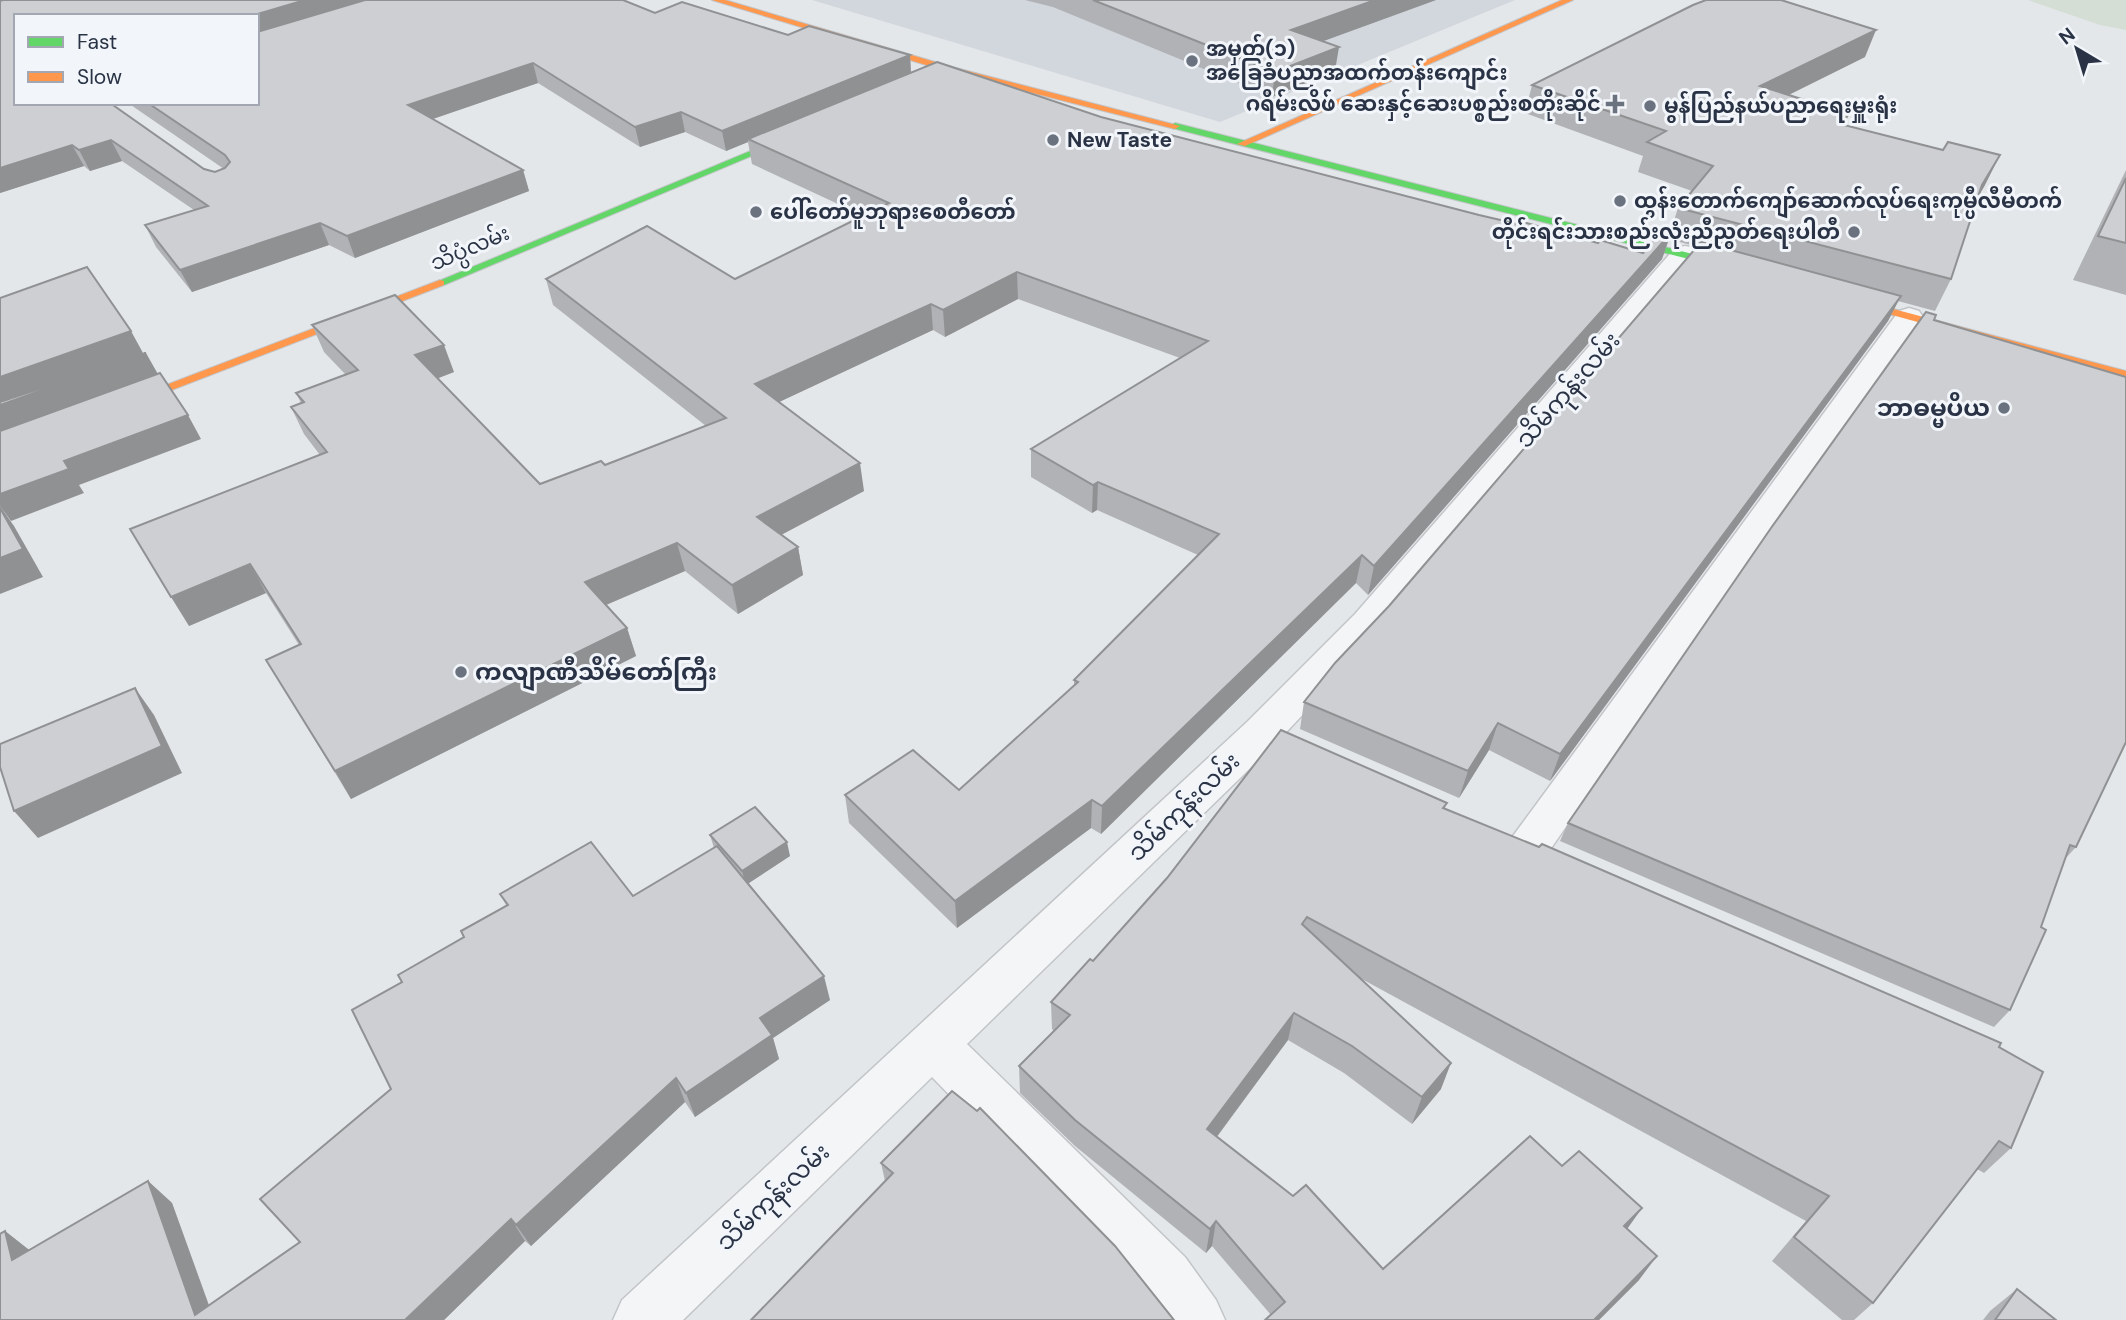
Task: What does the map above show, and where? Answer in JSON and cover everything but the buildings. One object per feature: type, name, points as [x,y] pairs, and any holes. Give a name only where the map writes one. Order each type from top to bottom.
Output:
[{"type":"main road","points":[[716,0],[949,69],[1751,272]]},
{"type":"main road","points":[[1242,145],[1569,0]]},
{"type":"main road","points":[[892,70],[918,59]]},
{"type":"main road","points":[[928,78],[949,69]]},
{"type":"main road","name":"သိပ္ပံလမ်း","points":[[99,413],[405,298],[812,128]]},
{"type":"main road","points":[[1830,295],[2126,375]]},
{"type":"street","name":"သိမ်ကုန်းလမ်း","points":[[642,1320],[934,1045],[1280,742],[1368,624],[1685,254]]},
{"type":"street","points":[[1527,848],[1748,537],[1909,317]]},
{"type":"street","points":[[934,1045],[1165,1278],[1196,1320]]},
{"type":"shaded area","name":"အမှတ်(၁) အခြေခံပညာအထက်တန်းကျောင်း","points":[[812,0],[1515,0],[1220,122]]},
{"type":"shaded area","points":[[2028,0],[2126,0],[2126,30],[2100,25]]},
{"type":"traffic: fast","points":[[1175,126],[1740,269]]},
{"type":"traffic: fast","points":[[440,283],[799,134]]},
{"type":"traffic: slow","points":[[716,0],[949,69],[1175,126]]},
{"type":"traffic: slow","points":[[1242,144],[1569,0]]},
{"type":"traffic: slow","points":[[120,405],[440,283]]},
{"type":"traffic: slow","points":[[1841,298],[2126,375]]},
{"type":"place","name":"အမှတ်(၁) အခြေခံပညာအထက်တန်းကျောင်း","points":[[1192,61]]},
{"type":"place","name":"ဂရိမ်းလိဖ် ဆေးနှင့်ဆေးပစ္စည်းစတိုးဆိုင်","points":[[1615,104]]},
{"type":"place","name":"မွန်ပြည်နယ်ပညာရေးမှူးရုံး","points":[[1650,106]]},
{"type":"place","name":"New Taste","points":[[1053,140]]},
{"type":"place","name":"ထွန်းတောက်ကျော်ဆောက်လုပ်ရေးကုမ္ပီလီမီတက်","points":[[1620,201]]},
{"type":"place","name":"ပေါ်တော်မူဘုရားစေတီတော်","points":[[756,212]]},
{"type":"place","name":"တိုင်းရင်းသားစည်းလုံးညီညွတ်ရေးပါတီ","points":[[1854,232]]},
{"type":"place","name":"ဘာဓမ္မပိယ","points":[[2004,408]]},
{"type":"place","name":"ကလျာဏီသိမ်တော်ကြီး","points":[[461,672]]}]
